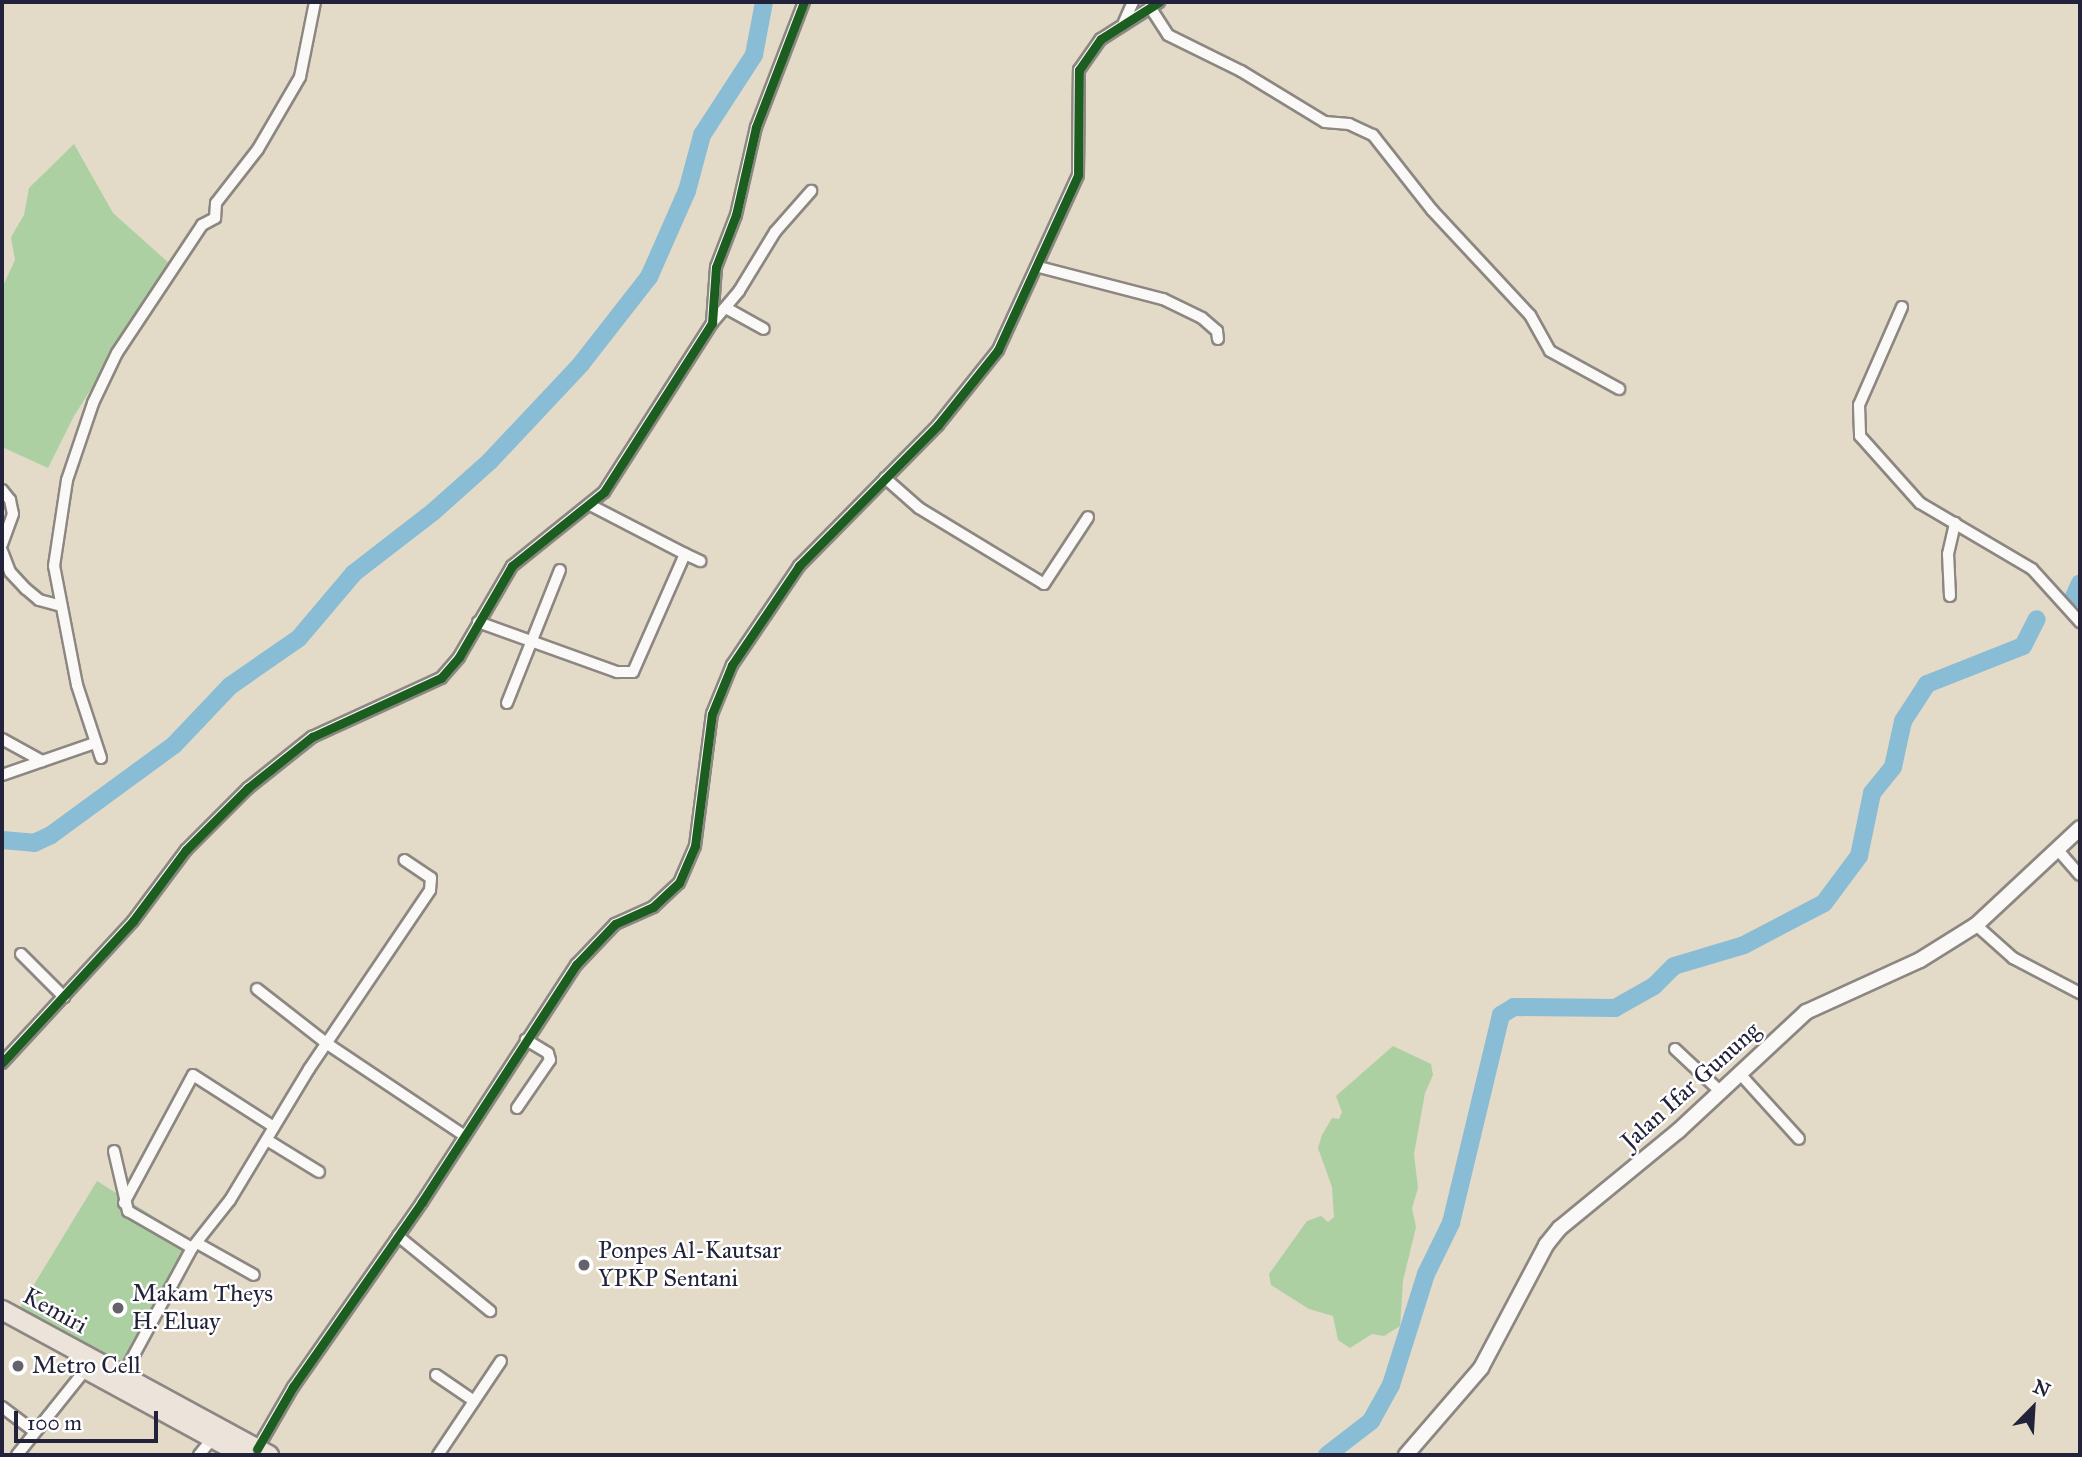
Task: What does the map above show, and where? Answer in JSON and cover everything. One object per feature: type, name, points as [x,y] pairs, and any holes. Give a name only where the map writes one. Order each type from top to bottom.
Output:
[{"type":"highway","name":"Kemiri","points":[[2,1310],[89,1365],[123,1375],[216,1433]]},
{"type":"highway","name":"Kemiri","points":[[2,1322],[256,1453]]},
{"type":"street","points":[[101,758],[61,606],[53,557],[67,480],[100,386],[202,225],[215,218],[216,204],[288,101],[305,64],[315,2]]},
{"type":"street","points":[[712,323],[716,267],[736,215],[756,127],[804,2]]},
{"type":"street","points":[[256,1453],[293,1387],[398,1237],[561,986],[604,933],[663,901],[679,883],[692,857],[699,824],[710,722],[732,665],[799,566],[938,425],[998,350],[1039,267],[1078,175],[1079,70],[1101,39],[1145,4],[1168,35],[1231,65],[1325,122],[1349,124],[1373,135],[1432,210],[1530,315],[1550,351],[1619,389]]},
{"type":"street","points":[[2,1063],[142,911],[186,850],[268,768],[321,732],[441,678],[517,561],[590,505],[615,477],[712,323],[726,308],[775,232],[811,191]]},
{"type":"street","points":[[1039,267],[1163,299],[1202,318],[1217,331],[1218,338]]},
{"type":"street","points":[[1902,307],[1859,405],[1860,436],[1904,489],[2032,569],[2080,622]]},
{"type":"street","points":[[726,308],[764,330]]},
{"type":"street","points":[[885,478],[919,508],[1044,584],[1088,517]]},
{"type":"street","points":[[2,490],[10,500],[13,514],[2,544]]},
{"type":"street","points":[[590,505],[700,561]]},
{"type":"street","points":[[1951,596],[1948,554],[1955,523]]},
{"type":"street","points":[[2,551],[10,572],[26,589],[39,600],[61,606]]},
{"type":"street","points":[[478,622],[622,674],[633,672],[685,554]]},
{"type":"street","points":[[507,703],[561,570]]},
{"type":"street","points":[[2,739],[41,761]]},
{"type":"street","points":[[2,775],[95,743]]},
{"type":"street","name":"Jalan Ifar Gunung","points":[[1406,1455],[1481,1368],[1551,1238],[1722,1093],[1806,1012],[1920,960],[1976,925],[2080,828]]},
{"type":"street","points":[[2058,850],[2080,875]]},
{"type":"street","points":[[123,1375],[195,1245],[230,1200],[326,1043],[433,884],[431,878],[404,860]]},
{"type":"street","points":[[1976,925],[2013,958],[2080,993]]},
{"type":"street","points":[[21,954],[65,997]]},
{"type":"street","points":[[257,989],[326,1043],[465,1136]]},
{"type":"street","points":[[517,1108],[550,1060],[548,1053],[526,1040]]},
{"type":"street","points":[[1675,1049],[1722,1093]]},
{"type":"street","points":[[124,1203],[193,1075],[198,1074],[274,1127]]},
{"type":"street","points":[[1741,1075],[1799,1139]]},
{"type":"street","points":[[267,1140],[319,1172]]},
{"type":"street","points":[[114,1151],[128,1211],[254,1275]]},
{"type":"street","points":[[398,1237],[490,1311]]},
{"type":"street","points":[[438,1455],[501,1361]]},
{"type":"street","points":[[16,1455],[89,1365]]},
{"type":"street","points":[[436,1375],[474,1401]]},
{"type":"street","points":[[2,1407],[35,1432]]},
{"type":"street","points":[[199,1455],[216,1433]]},
{"type":"green space","points":[[74,144],[113,213],[170,264],[74,416],[48,468],[2,447],[2,288],[15,260],[11,237],[24,215],[29,188]]},
{"type":"green space","points":[[1393,1046],[1431,1064],[1433,1075],[1425,1093],[1414,1154],[1418,1188],[1412,1208],[1416,1227],[1403,1281],[1400,1326],[1384,1336],[1372,1334],[1350,1348],[1338,1340],[1333,1316],[1309,1309],[1271,1285],[1269,1274],[1307,1221],[1321,1216],[1328,1222],[1334,1217],[1332,1187],[1318,1148],[1322,1135],[1332,1118],[1339,1119],[1342,1112],[1336,1096]]},
{"type":"green space","points":[[97,1181],[191,1240],[126,1364],[18,1311]]},
{"type":"waterway","points":[[2,840],[34,843],[51,835],[174,745],[230,686],[299,638],[354,573],[433,512],[490,461],[581,364],[649,277],[687,191],[702,135],[754,55],[764,2]]},
{"type":"waterway","points":[[2073,599],[2080,583]]},
{"type":"waterway","points":[[1327,1455],[1371,1421],[1391,1385],[1426,1274],[1451,1223],[1501,1015],[1514,1007],[1615,1008],[1654,986],[1674,966],[1744,945],[1824,903],[1859,856],[1872,793],[1893,767],[1903,721],[1927,684],[2023,646],[2037,619]]},
{"type":"cycle path","points":[[2,1063],[133,921],[186,850],[248,788],[312,737],[441,678],[459,657],[512,566],[604,492],[712,323],[716,267],[736,215],[756,127],[804,2]]},
{"type":"cycle path","points":[[257,1449],[293,1387],[422,1202],[576,965],[615,924],[653,907],[679,883],[695,846],[712,714],[732,665],[799,566],[938,425],[998,350],[1078,175],[1079,70],[1101,39],[1159,2]]},
{"type":"place","name":"Ponpes Al-Kautsar YPKP Sentani","points":[[584,1265]]},
{"type":"place","name":"Makam Theys H. Eluay","points":[[118,1308]]},
{"type":"place","name":"Metro Cell","points":[[18,1366]]}]
